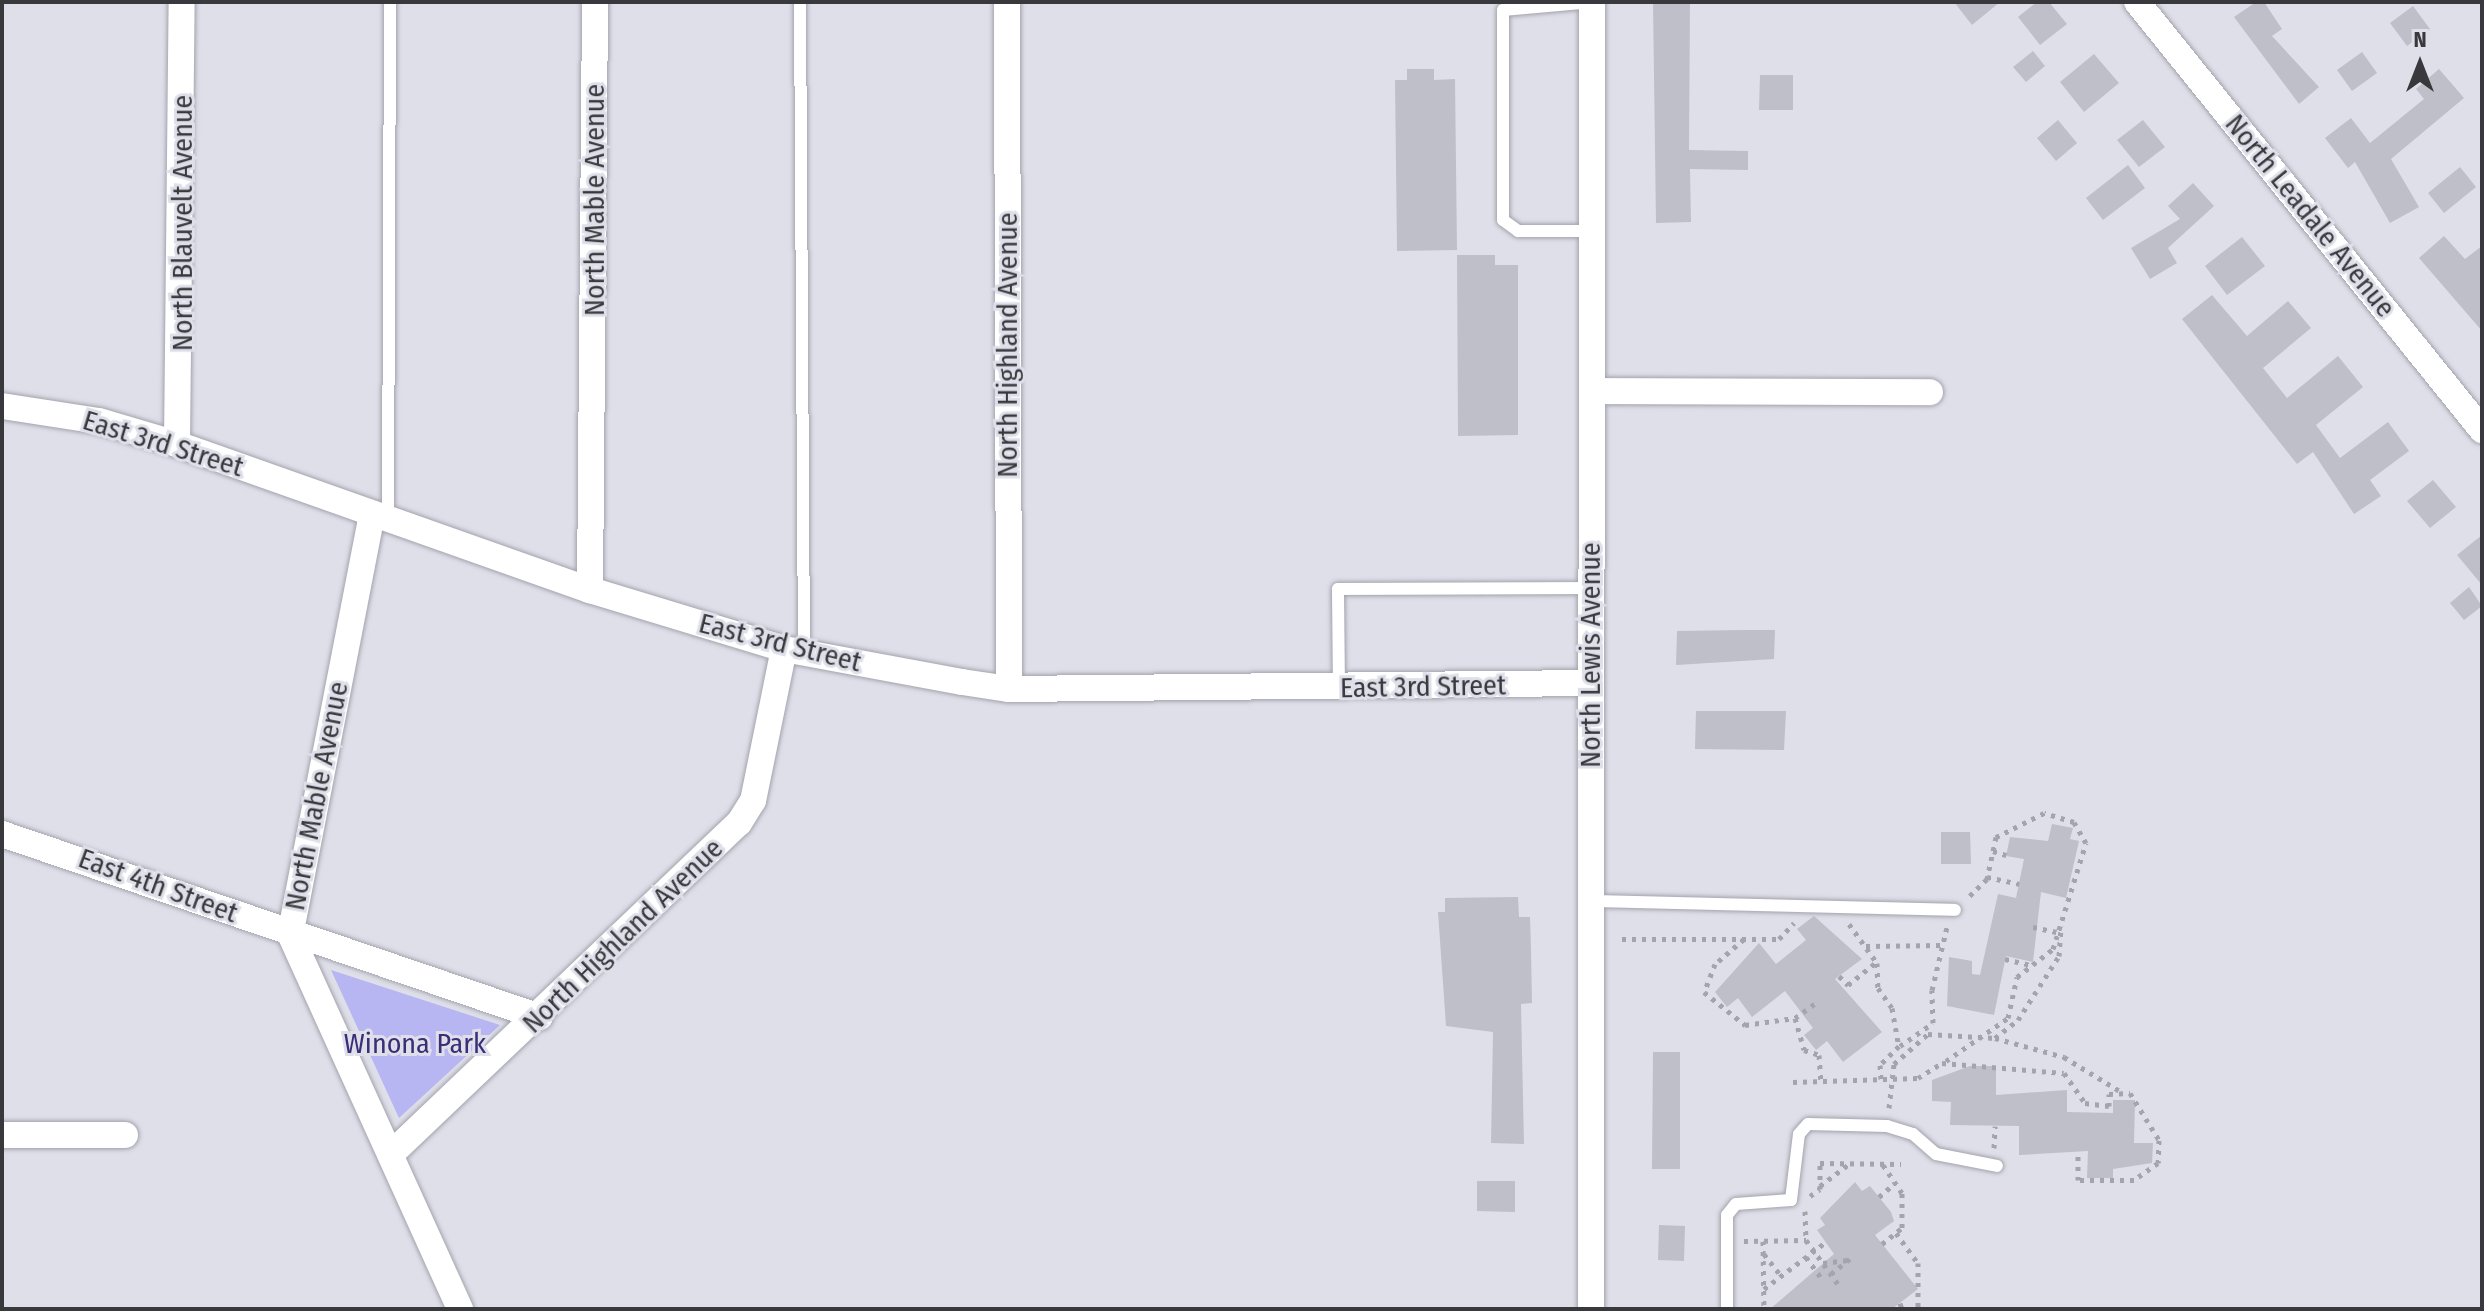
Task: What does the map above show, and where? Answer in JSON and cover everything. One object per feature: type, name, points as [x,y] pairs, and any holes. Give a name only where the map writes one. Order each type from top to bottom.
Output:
[{"type":"street","name":"North Blauvelt Avenue","points":[[177,444],[183,404],[182,2]]},
{"type":"street","name":"North Mable Avenue","points":[[590,590],[595,2]]},
{"type":"street","name":"North Highland Avenue","points":[[1007,2],[1009,689]]},
{"type":"street","name":"North Lewis Avenue","points":[[1591,1309],[1589,683],[1594,391],[1592,2]]},
{"type":"street","name":"North Leadale Avenue","points":[[2137,2],[2482,430]]},
{"type":"street","points":[[1594,391],[1930,392]]},
{"type":"street","name":"East 3rd Street","points":[[2,406],[99,421],[177,444],[590,590],[794,652],[1009,689],[1339,689],[1589,683]]},
{"type":"street","name":"North Mable Avenue","points":[[380,517],[290,934],[391,1154]]},
{"type":"street","name":"North Highland Avenue","points":[[391,1154],[540,1017],[739,823],[756,788],[794,652]]},
{"type":"street","name":"East 4th Street","points":[[2,834],[540,1017]]},
{"type":"street","points":[[2,1135],[125,1135]]},
{"type":"street","points":[[391,1154],[460,1309]]},
{"type":"lane","points":[[380,517],[390,2]]},
{"type":"lane","points":[[794,652],[800,2]]},
{"type":"lane","points":[[1592,2],[1503,10],[1503,220],[1518,231],[1593,231]]},
{"type":"lane","points":[[1339,689],[1338,589],[1591,588]]},
{"type":"lane","points":[[1591,901],[1953,910]]},
{"type":"lane","points":[[1727,1309],[1727,1215],[1736,1204],[1791,1200],[1801,1128],[1887,1126],[1913,1134],[1936,1154],[1997,1166]]},
{"type":"path","points":[[1881,1080],[1880,1065],[1933,1023],[1943,945],[1953,910],[1987,877],[1996,837],[2044,813],[2074,822],[2086,843],[2071,900],[2061,909],[2053,949],[2017,977]]},
{"type":"path","points":[[1993,851],[2006,855]]},
{"type":"path","points":[[1987,877],[2019,884]]},
{"type":"path","points":[[1622,939],[1779,939],[1810,906]]},
{"type":"path","points":[[1837,907],[1876,962],[1899,1047]]},
{"type":"path","points":[[1995,1038],[2018,1020],[2059,956],[2061,909]]},
{"type":"path","points":[[2033,927],[2056,932]]},
{"type":"path","points":[[1744,939],[1715,964],[1704,992],[1745,1025],[1795,1018],[1818,1001]]},
{"type":"path","points":[[1865,946],[1943,945]]},
{"type":"path","points":[[2005,959],[2032,965]]},
{"type":"path","points":[[1839,976],[1848,985],[1876,962]]},
{"type":"path","points":[[1793,1082],[1918,1078],[2008,1018],[2019,962]]},
{"type":"path","points":[[1795,1018],[1804,1050],[1819,1055],[1821,1081]]},
{"type":"path","points":[[1887,1126],[1894,1064],[1928,1034],[1995,1038],[2064,1057],[2124,1093],[2155,1126],[2158,1163],[2134,1180],[2078,1180],[2078,1151]]},
{"type":"path","points":[[1944,1063],[2064,1073],[2085,1103],[2109,1106],[2109,1094],[2124,1093]]},
{"type":"path","points":[[1820,1186],[1820,1163],[1901,1164]]},
{"type":"path","points":[[1838,1284],[1806,1240],[1804,1201],[1850,1163]]},
{"type":"path","points":[[1882,1164],[1902,1193],[1896,1233],[1882,1244]]},
{"type":"path","points":[[1879,1197],[1895,1183]]},
{"type":"path","points":[[1896,1233],[1918,1263],[1918,1309]]},
{"type":"path","points":[[1727,1241],[1806,1240]]},
{"type":"path","points":[[1763,1241],[1764,1309]]},
{"type":"path","points":[[1764,1289],[1826,1242]]},
{"type":"path","points":[[1763,1253],[1781,1276]]},
{"type":"path","points":[[1806,1257],[1822,1279]]},
{"type":"path","points":[[1822,1263],[1850,1259],[1831,1274]]},
{"type":"green space","name":"Winona Park","points":[[331,970],[500,1025],[399,1118]]},
{"type":"building","points":[[1653,2],[1690,2],[1689,150],[1748,151],[1748,170],[1690,169],[1691,222],[1656,223]]},
{"type":"building","points":[[1954,2],[2000,2],[1972,25]]},
{"type":"building","points":[[2037,2],[2049,2],[2067,24],[2040,45],[2018,17]]},
{"type":"building","points":[[2256,2],[2264,2],[2282,29],[2272,36],[2319,87],[2299,104],[2234,17]]},
{"type":"building","points":[[2413,6],[2430,29],[2407,46],[2390,23]]},
{"type":"building","points":[[2033,51],[2045,66],[2026,82],[2013,67]]},
{"type":"building","points":[[2362,52],[2377,73],[2352,91],[2337,70]]},
{"type":"building","points":[[2094,54],[2119,83],[2084,112],[2060,82]]},
{"type":"building","points":[[1407,69],[1434,69],[1434,80],[1455,79],[1457,250],[1397,251],[1395,80],[1407,80]]},
{"type":"building","points":[[2439,69],[2464,98],[2391,159],[2419,207],[2390,223],[2355,162],[2348,168],[2325,138],[2351,118],[2370,143],[2424,99],[2416,89]]},
{"type":"building","points":[[1760,75],[1793,75],[1793,110],[1759,110]]},
{"type":"building","points":[[2058,120],[2077,143],[2056,161],[2037,138]]},
{"type":"building","points":[[2143,120],[2165,147],[2139,167],[2117,140]]},
{"type":"building","points":[[2128,165],[2145,188],[2103,220],[2086,198]]},
{"type":"building","points":[[2460,167],[2476,187],[2444,213],[2428,193]]},
{"type":"building","points":[[2193,183],[2214,206],[2168,248],[2177,263],[2150,279],[2131,248],[2180,219],[2168,206]]},
{"type":"building","points":[[2444,236],[2465,259],[2482,246],[2482,331],[2419,258]]},
{"type":"building","points":[[2242,237],[2265,266],[2227,295],[2205,266]]},
{"type":"building","points":[[1457,255],[1495,255],[1495,265],[1518,265],[1518,435],[1458,436]]},
{"type":"building","points":[[2212,295],[2247,336],[2288,301],[2311,328],[2263,368],[2287,398],[2338,356],[2363,387],[2316,425],[2340,458],[2388,422],[2409,451],[2370,480],[2381,496],[2354,514],[2313,452],[2297,464],[2182,319]]},
{"type":"building","points":[[2433,480],[2456,507],[2430,528],[2407,501]]},
{"type":"building","points":[[2482,535],[2482,585],[2457,555]]},
{"type":"building","points":[[2469,587],[2482,606],[2464,620],[2450,603]]},
{"type":"building","points":[[1775,630],[1774,659],[1676,665],[1677,631]]},
{"type":"building","points":[[1696,711],[1786,711],[1784,750],[1695,749]]},
{"type":"building","points":[[2052,824],[2073,828],[2070,839],[2079,841],[2066,898],[2041,892],[2033,962],[2006,956],[1994,1015],[1947,1006],[1949,957],[1972,961],[1972,974],[1980,975],[1998,894],[2016,898],[2024,859],[2006,856],[2010,837],[2048,841]]},
{"type":"building","points":[[1941,832],[1970,832],[1971,864],[1941,864]]},
{"type":"building","points":[[1518,897],[1519,917],[1530,917],[1531,949],[1532,1003],[1521,1004],[1524,1144],[1491,1143],[1493,1032],[1446,1026],[1438,912],[1445,912],[1445,898]]},
{"type":"building","points":[[1814,916],[1862,959],[1835,979],[1882,1032],[1843,1062],[1827,1041],[1816,1050],[1804,1035],[1813,1028],[1785,991],[1752,1017],[1738,998],[1727,1007],[1715,992],[1759,943],[1776,964],[1806,940],[1797,929]]},
{"type":"building","points":[[1653,1052],[1680,1052],[1680,1169],[1652,1169]]},
{"type":"building","points":[[1970,1066],[1996,1066],[1996,1095],[2067,1090],[2067,1112],[2113,1113],[2113,1100],[2135,1100],[2134,1143],[2153,1143],[2152,1163],[2113,1169],[2113,1178],[2087,1178],[2088,1151],[2019,1155],[2019,1126],[1950,1125],[1951,1102],[1932,1101],[1932,1080]]},
{"type":"building","points":[[1477,1181],[1515,1181],[1515,1212],[1477,1211]]},
{"type":"building","points":[[1855,1182],[1862,1191],[1870,1186],[1891,1212],[1894,1221],[1875,1235],[1918,1289],[1892,1309],[1770,1309],[1834,1254],[1817,1230],[1825,1225],[1820,1218]]},
{"type":"building","points":[[1659,1225],[1685,1226],[1684,1261],[1658,1260]]}]
